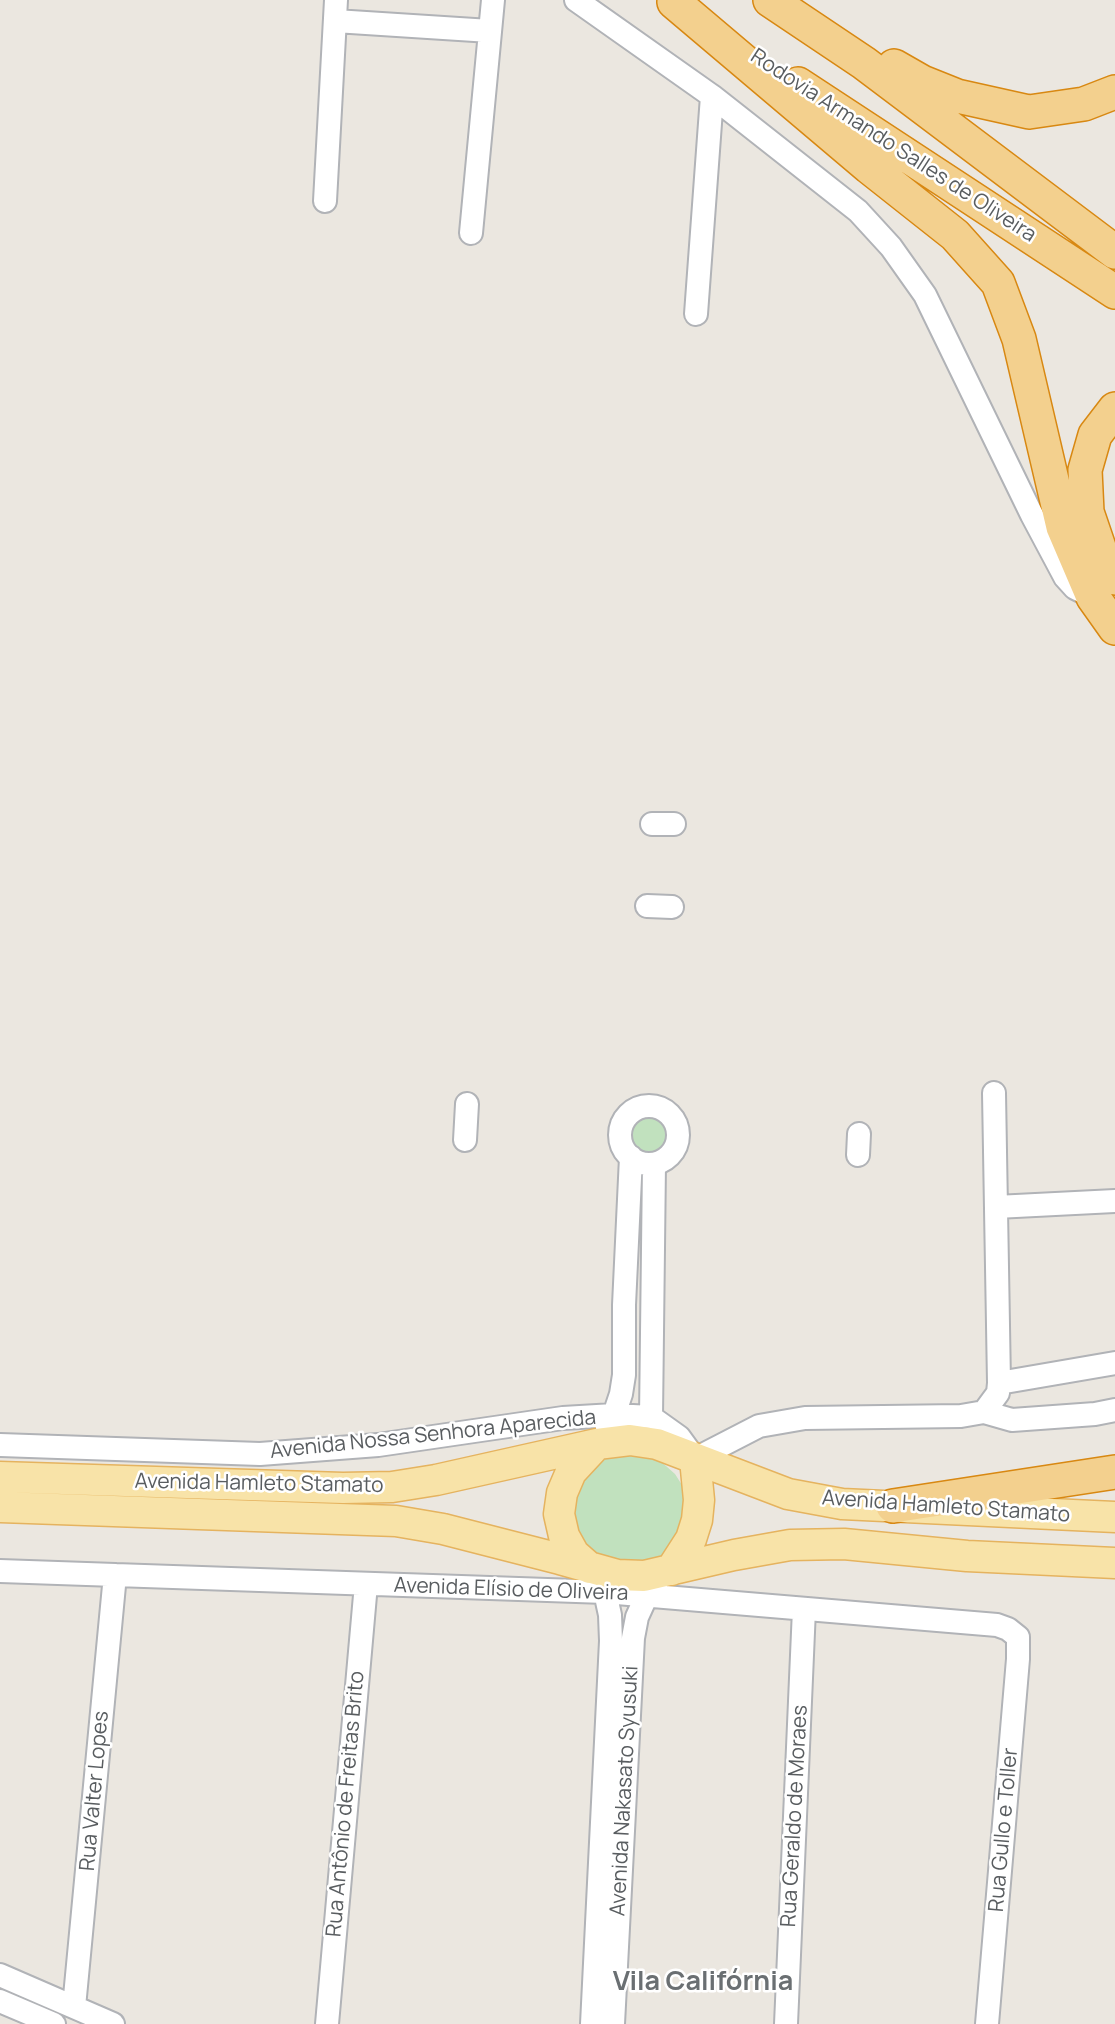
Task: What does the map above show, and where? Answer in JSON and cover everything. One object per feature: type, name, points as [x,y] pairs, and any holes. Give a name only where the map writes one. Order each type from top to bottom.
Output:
[{"type":"highway","name":"Rodovia Armando Salles de Oliveira","points":[[770,0],[864,63],[1115,252]]},
{"type":"highway","points":[[780,0],[922,82],[976,102],[1029,112],[1084,104],[1115,92]]},
{"type":"highway","name":"Rodovia Armando Salles de Oliveira","points":[[672,1],[1115,292]]},
{"type":"highway","points":[[672,1],[869,167],[955,235],[998,283],[1019,339],[1063,527],[1104,588]]},
{"type":"highway","points":[[1115,409],[1095,435],[1085,470],[1087,512],[1104,559],[1104,588],[1115,628]]},
{"type":"highway","points":[[893,1506],[1115,1472]]},
{"type":"main road","name":"Avenida Hamleto Stamato","points":[[0,1477],[332,1488],[392,1487],[436,1480],[597,1444],[630,1440],[657,1444],[788,1494],[842,1504],[1115,1517]]},
{"type":"main road","points":[[597,1444],[571,1472],[562,1493],[560,1514],[564,1536],[574,1554],[598,1580]]},
{"type":"main road","points":[[670,1570],[691,1539],[697,1520],[699,1500],[695,1459]]},
{"type":"main road","name":"Avenida Hamleto Stamato","points":[[0,1507],[396,1521],[443,1529],[598,1580],[617,1575],[644,1576],[734,1555],[790,1545],[844,1544],[968,1556],[1115,1563]]},
{"type":"street","points":[[471,233],[493,0]]},
{"type":"street","points":[[576,0],[712,96],[858,211],[891,247],[925,296],[1032,515],[1065,577],[1082,593],[1104,588]]},
{"type":"street","points":[[325,201],[336,11],[490,31]]},
{"type":"street","points":[[696,314],[712,96]]},
{"type":"street","points":[[647,906],[672,906]]},
{"type":"street","points":[[984,1412],[998,1393],[999,1383],[994,1093]]},
{"type":"street","points":[[465,1140],[467,1104]]},
{"type":"street","points":[[646,1107],[661,1109],[672,1118],[676,1124],[678,1136],[675,1148],[669,1156],[654,1164],[645,1164],[631,1157],[620,1138],[622,1125],[632,1112],[646,1107]]},
{"type":"street","points":[[597,1444],[614,1415],[624,1375],[624,1305],[631,1157]]},
{"type":"street","points":[[654,1164],[651,1418],[679,1437],[695,1459],[759,1426],[805,1418],[961,1416],[984,1412],[1012,1420],[1095,1414],[1115,1410]]},
{"type":"street","points":[[996,1207],[1115,1201]]},
{"type":"street","points":[[999,1383],[1115,1364]]},
{"type":"street","name":"Avenida Nossa Senhora Aparecida","points":[[0,1445],[260,1454],[378,1445],[563,1418],[614,1415],[651,1418]]},
{"type":"street","name":"Avenida Nakasato Syusuki","points":[[592,2024],[615,1784],[633,1638],[637,1617],[647,1595],[670,1570]]},
{"type":"street","name":"Avenida Elísio de Oliveira","points":[[0,1571],[366,1584],[598,1580],[647,1595],[997,1625],[1008,1629],[1018,1637]]},
{"type":"street","name":"Rua Valter Lopes","points":[[74,2007],[116,1575]]},
{"type":"street","name":"Avenida Nakasato Syusuki","points":[[598,1580],[610,1615],[611,1641],[615,1784],[613,2024]]},
{"type":"street","name":"Rua Antônio de Freitas Brito","points":[[327,2024],[366,1584]]},
{"type":"street","name":"Rua Geraldo de Moraes","points":[[786,2024],[804,1609]]},
{"type":"street","name":"Rua Gullo e Toller","points":[[987,2024],[1018,1637]]},
{"type":"street","points":[[0,1975],[113,2024]]},
{"type":"street","points":[[0,2001],[54,2024]]},
{"type":"green space","points":[[646,1114],[660,1120],[666,1134],[660,1148],[646,1154],[632,1148],[626,1134],[632,1120]]},
{"type":"green space","points":[[609,1452],[657,1458],[675,1474],[682,1485],[685,1497],[682,1534],[658,1562],[590,1559],[565,1511],[566,1499]]},
{"type":"district","name":"Vila Califórnia","points":[[703,1982]]}]
